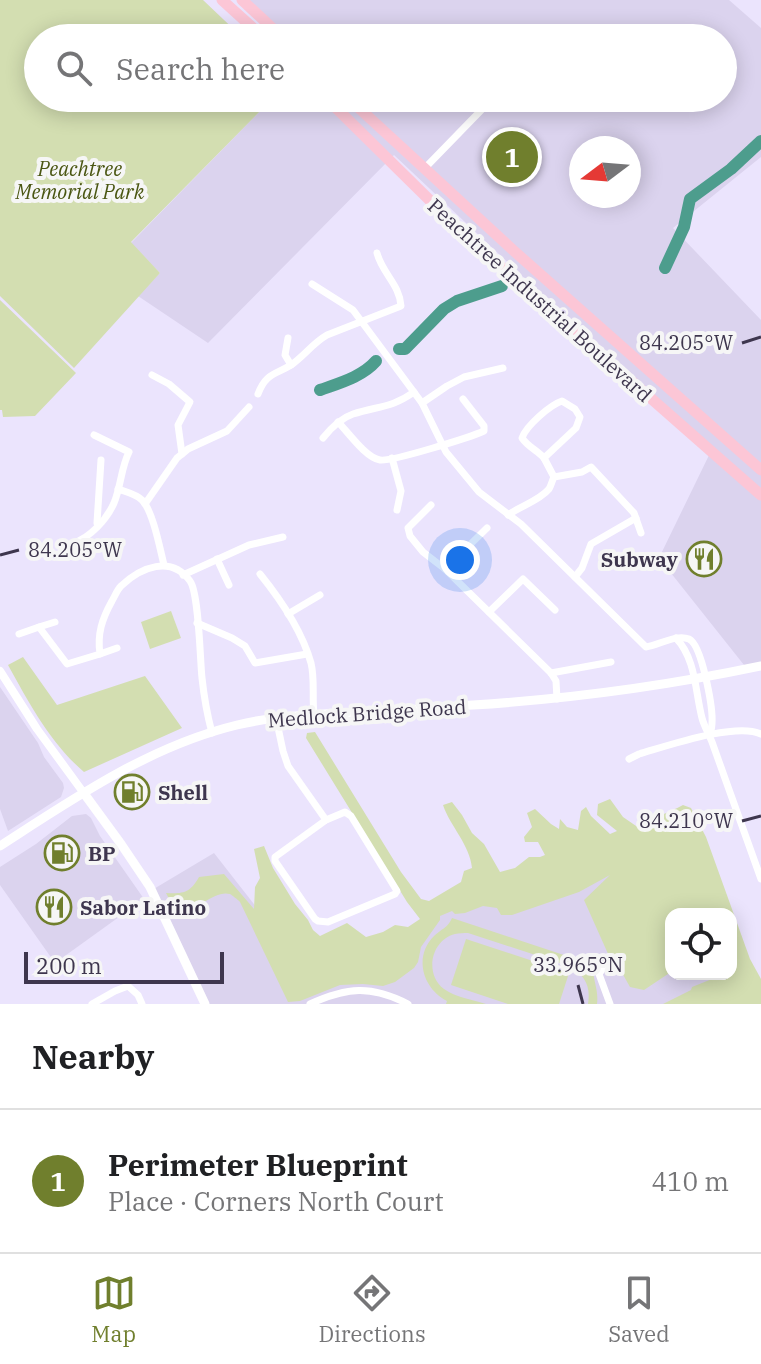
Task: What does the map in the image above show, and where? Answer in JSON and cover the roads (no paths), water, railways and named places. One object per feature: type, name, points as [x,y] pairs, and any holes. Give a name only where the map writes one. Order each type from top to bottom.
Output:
[{"type":"highway","points":[[222,0],[249,24]]},
{"type":"highway","points":[[245,2],[268,24]]},
{"type":"highway","name":"Peachtree Industrial Boulevard","points":[[340,112],[464,234],[761,495]]},
{"type":"highway","name":"Peachtree Industrial Boulevard","points":[[363,112],[761,470]]},
{"type":"main road","name":"Medlock Bridge Road","points":[[0,846],[83,792],[166,749],[235,725],[314,714],[557,699],[761,666]]},
{"type":"main road","points":[[83,792],[150,887],[205,1004]]},
{"type":"street","points":[[424,169],[479,112]]},
{"type":"street","points":[[258,394],[269,376],[291,365],[319,339],[401,306],[401,299],[380,264],[377,253]]},
{"type":"street","points":[[312,284],[353,310],[422,403],[442,445],[479,492],[521,524],[646,647],[676,638],[688,639],[695,644],[705,677],[712,722],[710,735]]},
{"type":"street","points":[[288,338],[285,355],[291,365]]},
{"type":"street","points":[[422,403],[464,377],[503,368]]},
{"type":"street","points":[[152,375],[190,402],[178,425],[182,454]]},
{"type":"street","points":[[323,438],[351,414],[386,407],[403,401],[414,392]]},
{"type":"street","points":[[338,422],[370,455],[381,461],[484,431],[484,426],[463,399]]},
{"type":"street","points":[[544,458],[576,428],[580,417],[575,409],[562,401],[555,403],[524,431],[522,438],[527,446],[544,458],[554,477]]},
{"type":"street","points":[[145,504],[177,458],[188,449],[227,431],[249,407]]},
{"type":"street","points":[[73,543],[89,535],[113,504],[129,452],[94,435]]},
{"type":"street","points":[[392,458],[401,491],[397,510]]},
{"type":"street","points":[[97,526],[101,460]]},
{"type":"street","points":[[554,477],[582,472],[591,467],[634,513],[641,533]]},
{"type":"street","points":[[508,515],[549,489],[554,477]]},
{"type":"street","points":[[118,489],[145,504],[164,565]]},
{"type":"street","points":[[431,505],[408,528],[410,536],[423,552],[445,569],[551,673],[556,681],[557,699]]},
{"type":"street","points":[[575,577],[591,544],[636,518]]},
{"type":"street","points":[[445,569],[487,528]]},
{"type":"street","points":[[183,575],[249,545],[283,537]]},
{"type":"street","points":[[217,559],[229,585]]},
{"type":"street","points":[[100,654],[99,632],[104,615],[120,587],[145,569],[164,565],[176,569],[192,582],[206,712],[212,733]]},
{"type":"street","points":[[260,574],[288,614],[312,666],[314,714]]},
{"type":"street","points":[[489,612],[523,579],[555,610]]},
{"type":"street","points":[[288,614],[320,595]]},
{"type":"street","points":[[19,634],[55,622]]},
{"type":"street","points":[[197,623],[245,646],[255,663],[307,654]]},
{"type":"street","points":[[39,627],[67,664],[117,648]]},
{"type":"street","points":[[676,638],[690,658],[703,722],[761,879]]},
{"type":"street","points":[[551,673],[611,662]]},
{"type":"street","points":[[0,671],[83,792]]},
{"type":"street","points":[[276,718],[288,766],[326,820]]},
{"type":"street","points":[[629,759],[710,735],[742,730],[761,734]]},
{"type":"street","points":[[345,812],[351,816],[397,891],[328,922],[315,919],[275,861],[275,857],[326,820],[345,812]]},
{"type":"street","points":[[604,967],[599,978],[610,1004]]},
{"type":"street","points":[[92,1004],[128,986],[142,1004]]},
{"type":"street","points":[[310,1004],[347,991],[369,990],[389,994],[408,1004]]},
{"type":"waterway","points":[[665,268],[684,227],[690,199],[731,169],[761,141]]},
{"type":"waterway","points":[[399,349],[405,349],[444,309],[457,301],[502,286]]},
{"type":"waterway","points":[[320,390],[357,375],[376,361]]},
{"type":"place","name":"Perimeter Blueprint","points":[[512,157]]},
{"type":"place","name":"Subway","points":[[704,559]]},
{"type":"place","name":"Shell","points":[[132,792]]},
{"type":"place","name":"BP","points":[[62,853]]},
{"type":"place","name":"Sabor Latino","points":[[54,907]]},
{"type":"park label","name":"Peachtree Memorial Park","points":[[80,180]]}]
